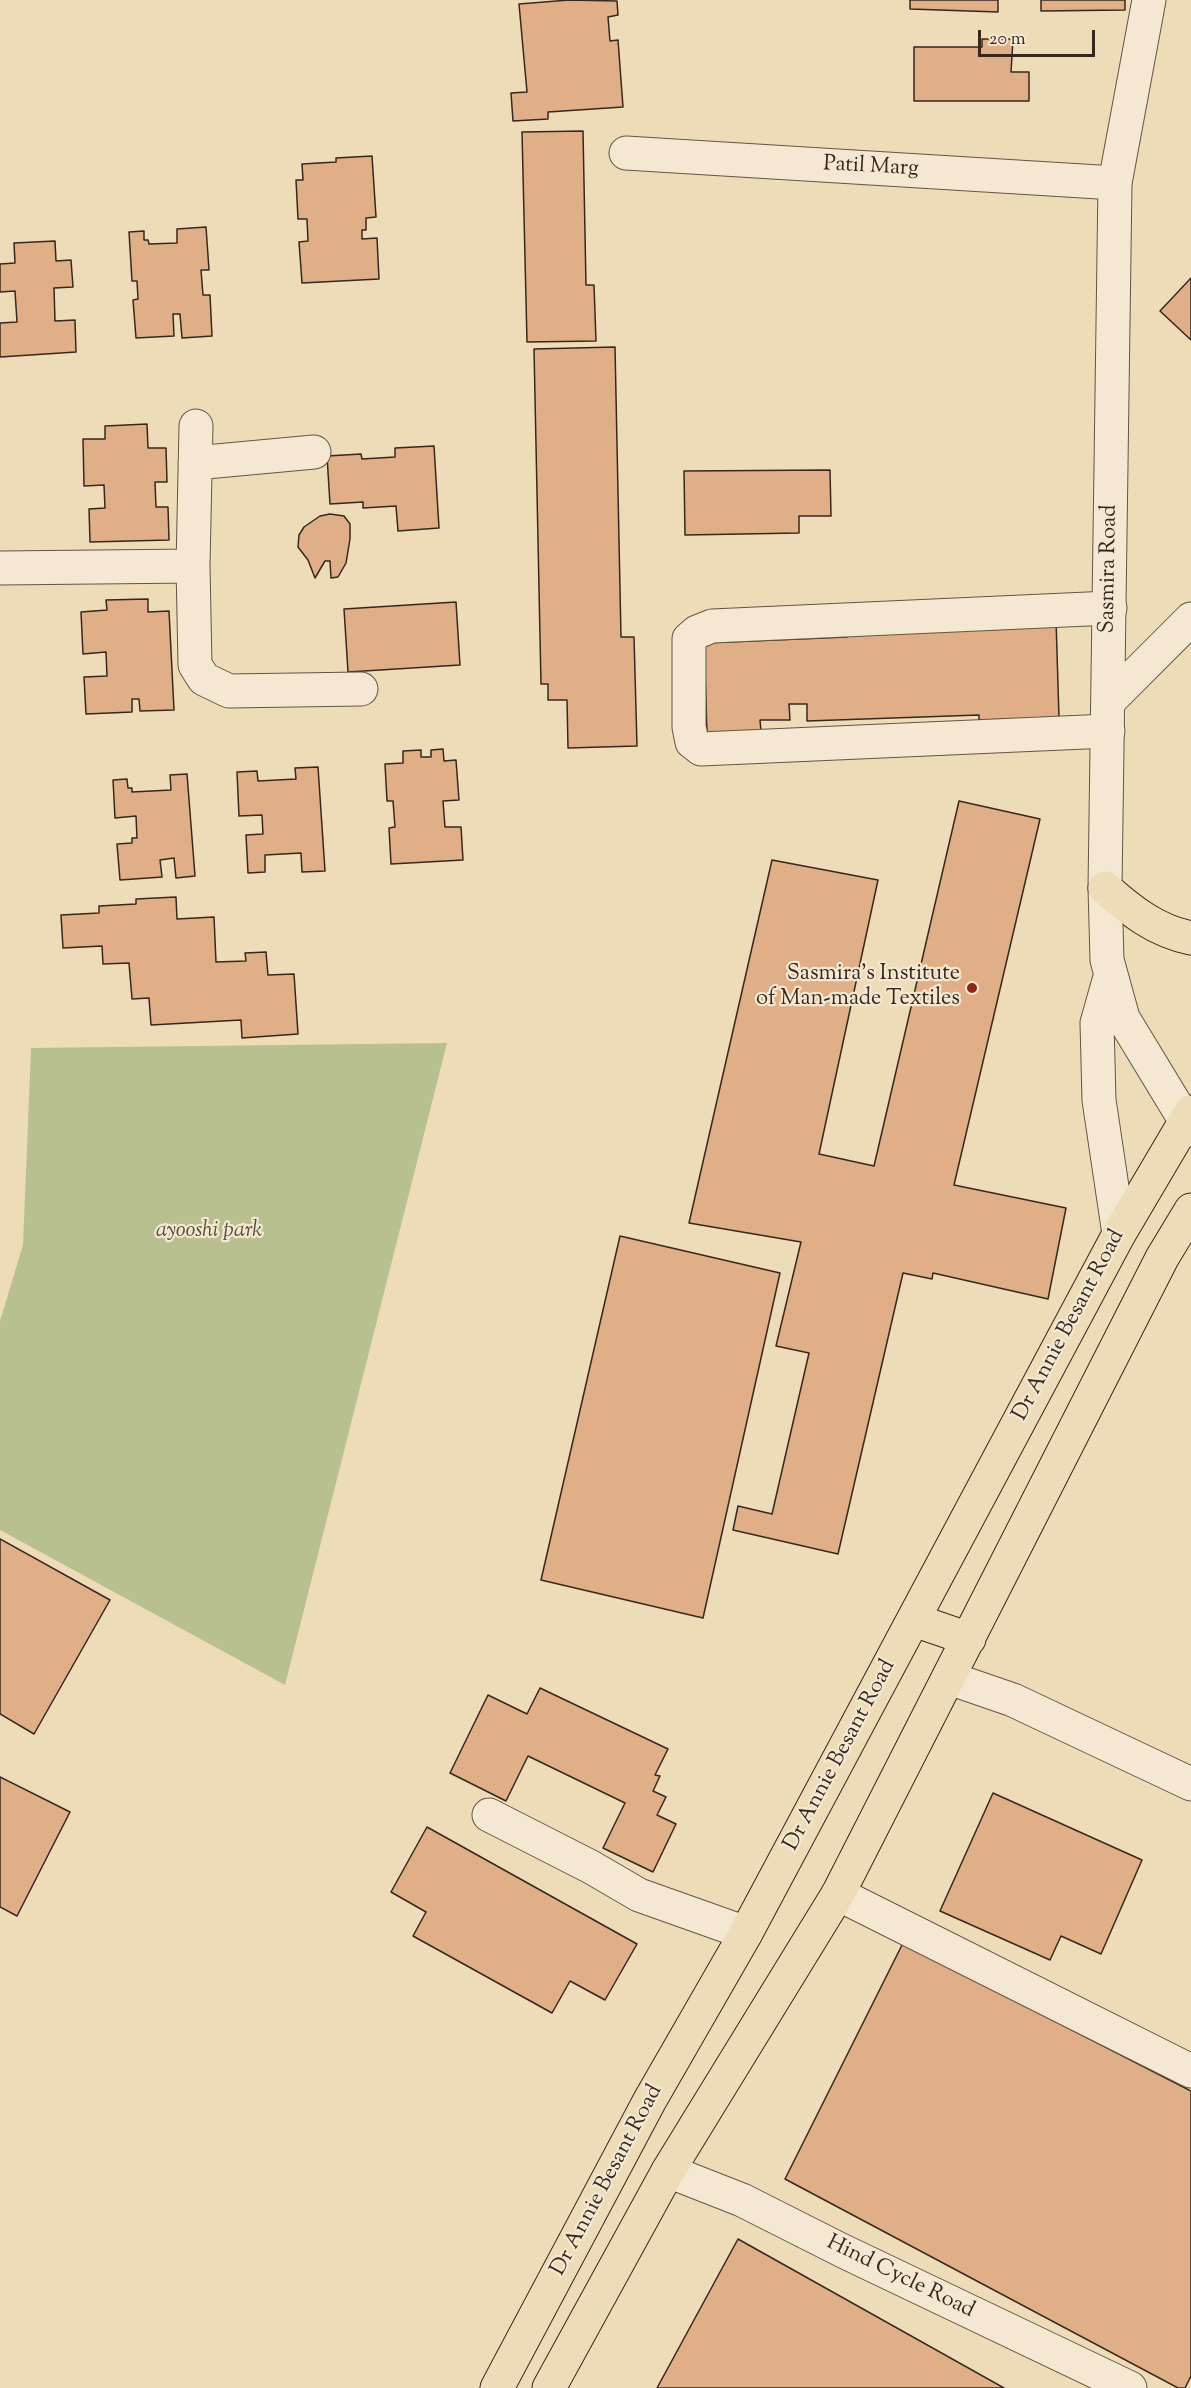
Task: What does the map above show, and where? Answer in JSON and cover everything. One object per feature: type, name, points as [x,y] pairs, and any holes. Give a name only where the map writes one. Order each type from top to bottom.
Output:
[{"type":"main road","points":[[1105,888],[1134,914],[1175,935],[1191,938]]},
{"type":"main road","name":"Dr Annie Besant Road","points":[[498,2388],[650,2100],[746,1933],[1119,1234],[1189,1122]]},
{"type":"main road","name":"Dr Annie Besant Road","points":[[549,2388],[668,2171],[838,1894],[1162,1258],[1191,1210]]},
{"type":"main road","points":[[914,1620],[969,1639]]},
{"type":"street","name":"Sasmira Road","points":[[1149,0],[1115,183],[1105,888],[1107,960],[1123,1018],[1189,1122]]},
{"type":"street","name":"Patil Marg","points":[[626,153],[1115,183]]},
{"type":"street","points":[[196,426],[193,566],[195,665],[204,679],[229,691],[361,689]]},
{"type":"street","points":[[195,463],[314,452]]},
{"type":"street","points":[[0,568],[193,566]]},
{"type":"street","points":[[1110,608],[712,626],[697,632],[688,639],[689,728],[692,742],[702,749],[1108,716],[1191,619]]},
{"type":"street","points":[[1110,977],[1097,1023],[1099,1100],[1119,1234]]},
{"type":"street","points":[[949,1678],[1013,1700],[1191,1784]]},
{"type":"street","points":[[489,1815],[591,1867],[639,1895],[746,1933]]},
{"type":"street","points":[[838,1894],[1191,2071]]},
{"type":"street","name":"Hind Cycle Road","points":[[668,2171],[742,2200],[1130,2388]]},
{"type":"green space","name":"ayooshi park","points":[[447,1043],[285,1685],[0,1530],[0,1321],[23,1245],[31,1048]]},
{"type":"building","points":[[569,0],[617,1],[618,15],[608,17],[610,41],[618,40],[623,107],[548,112],[548,119],[513,121],[511,93],[527,92],[519,4]]},
{"type":"building","points":[[910,0],[998,0],[998,12],[910,9]]},
{"type":"building","points":[[1041,0],[1125,0],[1125,10],[1041,11]]},
{"type":"building","points":[[982,39],[1013,39],[1011,72],[1029,72],[1029,101],[914,101],[914,47],[982,47]]},
{"type":"building","points":[[583,131],[586,285],[594,285],[596,341],[527,342],[522,132]]},
{"type":"building","points":[[372,156],[376,217],[366,218],[366,230],[362,230],[362,239],[377,238],[379,279],[302,283],[299,242],[308,241],[307,219],[298,219],[296,180],[303,180],[302,164],[336,162],[336,158]]},
{"type":"building","points":[[206,227],[209,270],[201,270],[203,295],[210,295],[212,336],[182,338],[180,314],[173,314],[174,336],[136,338],[133,300],[138,299],[137,281],[132,281],[129,232],[144,231],[144,240],[148,240],[149,244],[177,243],[177,229]]},
{"type":"building","points":[[55,241],[56,261],[71,260],[73,287],[54,288],[55,321],[75,320],[76,352],[0,357],[0,323],[17,322],[15,291],[0,292],[0,264],[15,263],[14,243]]},
{"type":"building","points":[[1191,278],[1191,340],[1160,311]]},
{"type":"building","points":[[615,347],[621,637],[634,637],[637,746],[568,748],[567,700],[548,700],[548,684],[541,684],[534,349]]},
{"type":"building","points":[[147,424],[148,448],[166,448],[167,482],[155,482],[156,507],[168,507],[169,540],[90,542],[89,509],[105,508],[104,485],[84,486],[83,439],[105,439],[105,426]]},
{"type":"building","points":[[434,446],[439,528],[398,531],[396,506],[363,508],[363,502],[330,504],[327,456],[361,454],[362,459],[395,457],[395,448]]},
{"type":"building","points":[[830,470],[831,516],[799,516],[799,533],[685,535],[684,471]]},
{"type":"building","points":[[330,514],[344,516],[350,524],[346,563],[338,577],[331,578],[330,561],[325,561],[315,578],[308,560],[298,547],[299,535],[304,527],[320,516]]},
{"type":"building","points":[[148,599],[148,612],[169,611],[174,710],[140,711],[139,699],[132,699],[132,712],[86,714],[84,677],[107,676],[106,652],[83,654],[81,612],[107,610],[106,600]]},
{"type":"building","points":[[456,602],[460,665],[348,672],[344,609]]},
{"type":"building","points":[[1056,619],[1059,718],[979,720],[979,715],[807,721],[807,704],[789,704],[790,720],[760,720],[761,731],[707,733],[704,643],[847,637],[847,629],[982,621],[982,630],[1005,629]]},
{"type":"building","points":[[443,749],[444,761],[456,760],[459,800],[443,801],[445,827],[461,827],[463,860],[391,864],[389,828],[395,827],[393,801],[387,801],[385,764],[403,763],[403,751],[421,750],[421,757],[431,757],[431,750]]},
{"type":"building","points":[[318,767],[325,871],[302,872],[301,853],[265,855],[265,872],[248,873],[246,835],[263,834],[262,815],[239,816],[237,772],[257,771],[258,781],[296,779],[295,768]]},
{"type":"building","points":[[187,774],[195,876],[176,878],[174,858],[160,860],[162,877],[120,880],[117,844],[132,843],[132,838],[137,838],[136,816],[115,818],[113,780],[127,779],[128,788],[132,788],[132,792],[171,790],[170,775]]},
{"type":"building","points":[[959,801],[1040,819],[954,1185],[1066,1208],[1048,1299],[933,1273],[932,1279],[903,1273],[838,1554],[733,1530],[738,1506],[772,1514],[809,1353],[776,1346],[801,1242],[689,1223],[772,860],[878,880],[819,1154],[874,1166]]},
{"type":"building","points":[[176,897],[177,919],[214,917],[216,962],[246,961],[245,953],[266,952],[268,975],[294,974],[298,1034],[242,1038],[241,1020],[151,1025],[149,998],[132,999],[129,963],[103,964],[102,946],[63,948],[61,915],[99,913],[99,906],[136,904],[136,899]]},
{"type":"building","points":[[620,1236],[780,1273],[703,1618],[541,1580]]},
{"type":"building","points":[[0,1539],[110,1600],[34,1734],[0,1714]]},
{"type":"building","points":[[540,1688],[668,1749],[655,1775],[660,1776],[653,1791],[666,1797],[657,1815],[676,1824],[653,1872],[603,1848],[625,1803],[528,1756],[506,1801],[450,1773],[488,1695],[527,1714]]},
{"type":"building","points":[[0,1777],[70,1812],[17,1916],[0,1907]]},
{"type":"building","points":[[993,1793],[1142,1860],[1101,1954],[1061,1936],[1050,1960],[940,1911]]},
{"type":"building","points":[[427,1827],[637,1944],[605,2000],[570,1981],[552,2013],[413,1936],[426,1912],[391,1892]]},
{"type":"building","points":[[903,1943],[1191,2091],[1191,2376],[1185,2388],[1178,2388],[785,2179]]},
{"type":"building","points":[[738,2239],[1004,2388],[657,2388]]},
{"type":"place","name":"Sasmira's Institute of Man-made Textiles","points":[[972,988]]}]
